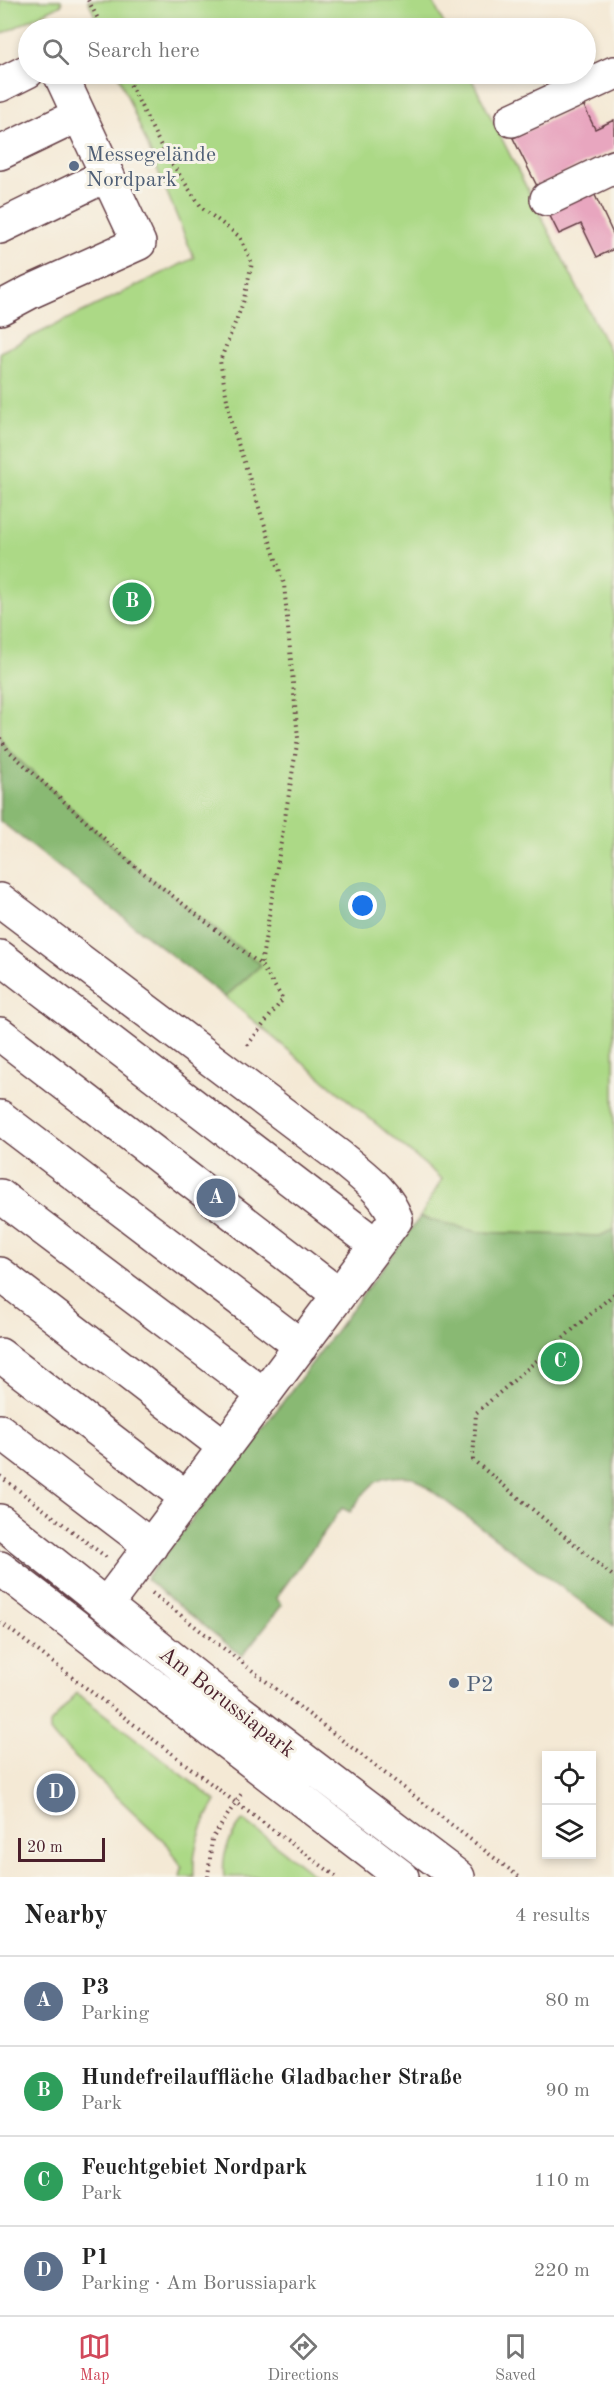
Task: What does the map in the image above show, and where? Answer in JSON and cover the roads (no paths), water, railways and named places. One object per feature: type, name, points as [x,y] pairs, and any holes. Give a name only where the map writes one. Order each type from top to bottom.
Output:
[{"type":"street","points":[[596,82],[614,74]]},
{"type":"street","points":[[0,85],[18,76]]},
{"type":"street","points":[[0,308],[139,243],[65,84]]},
{"type":"street","points":[[512,120],[592,84]]},
{"type":"street","points":[[0,153],[79,115]]},
{"type":"street","points":[[547,199],[614,167]]},
{"type":"street","points":[[0,227],[107,175]]},
{"type":"street","points":[[0,900],[340,1157],[380,1191],[392,1208],[396,1220],[106,1605]]},
{"type":"street","points":[[0,957],[376,1245]]},
{"type":"street","points":[[0,1034],[339,1294]]},
{"type":"street","points":[[0,1117],[301,1346]]},
{"type":"street","points":[[0,1196],[264,1395]]},
{"type":"street","points":[[0,1274],[225,1447]]},
{"type":"street","points":[[0,1354],[187,1498]]},
{"type":"street","points":[[0,1431],[151,1546]]},
{"type":"street","name":"Am Borussiapark","points":[[0,1521],[222,1698],[458,1877]]},
{"type":"street","name":"Am Borussiapark","points":[[0,1568],[402,1877]]},
{"type":"place","name":"Messegelände Nordpark","points":[[74,166]]},
{"type":"place","name":"Hundefreilauffläche Gladbacher Straße","points":[[132,602]]},
{"type":"place","name":"P3","points":[[216,1198]]},
{"type":"place","name":"Feuchtgebiet Nordpark","points":[[560,1362]]},
{"type":"place","name":"P2","points":[[454,1683]]},
{"type":"place","name":"P1","points":[[56,1793]]}]
